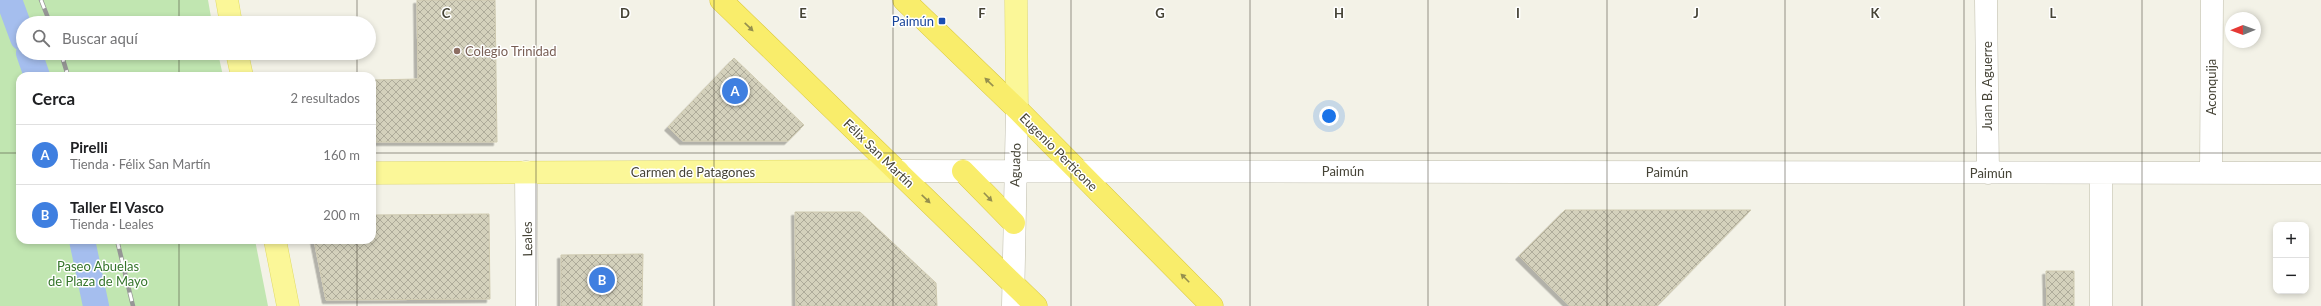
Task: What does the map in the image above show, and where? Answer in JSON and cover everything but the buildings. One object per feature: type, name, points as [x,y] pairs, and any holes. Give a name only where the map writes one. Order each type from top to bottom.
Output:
[{"type":"highway","name":"Félix San Martín","points":[[721,0],[1036,306]]},
{"type":"highway","name":"Eugenio Perticone","points":[[904,0],[1016,109],[1212,306]]},
{"type":"highway","points":[[963,171],[1014,223]]},
{"type":"main road","points":[[227,0],[230,16]]},
{"type":"main road","name":"Aguado","points":[[1016,0],[1016,109]]},
{"type":"main road","points":[[239,60],[241,72]]},
{"type":"main road","name":"Carmen de Patagones","points":[[376,173],[898,171]]},
{"type":"main road","points":[[276,244],[288,306]]},
{"type":"street","name":"Juan B. Aguerre","points":[[1986,0],[1988,172]]},
{"type":"street","name":"Aconquija","points":[[2211,173],[2212,0]]},
{"type":"street","name":"Aguado","points":[[1013,306],[1016,109]]},
{"type":"street","name":"Carmen de Patagones","points":[[898,171],[1014,171]]},
{"type":"street","name":"Paimún","points":[[1014,171],[2321,173]]},
{"type":"street","name":"Leales","points":[[526,172],[527,306]]},
{"type":"street","points":[[2101,173],[2101,306]]},
{"type":"green space","name":"Paseo Abuelas de Plaza de Mayo","points":[[0,0],[208,0],[211,16],[16,16],[16,60],[220,60],[222,72],[16,72],[16,244],[256,244],[268,306],[0,306]]},
{"type":"waterway","points":[[9,0],[16,19]]},
{"type":"waterway","points":[[31,60],[36,72]]},
{"type":"waterway","points":[[83,244],[96,306]]},
{"type":"railway","points":[[41,0],[47,16]]},
{"type":"railway","points":[[63,60],[67,72]]},
{"type":"railway","points":[[118,244],[133,306]]},
{"type":"place","name":"Paimún","points":[[942,21]]},
{"type":"place","name":"Colegio Trinidad","points":[[457,51]]},
{"type":"place","name":"Pirelli","points":[[735,91]]},
{"type":"place","name":"Taller El Vasco","points":[[602,280]]}]
